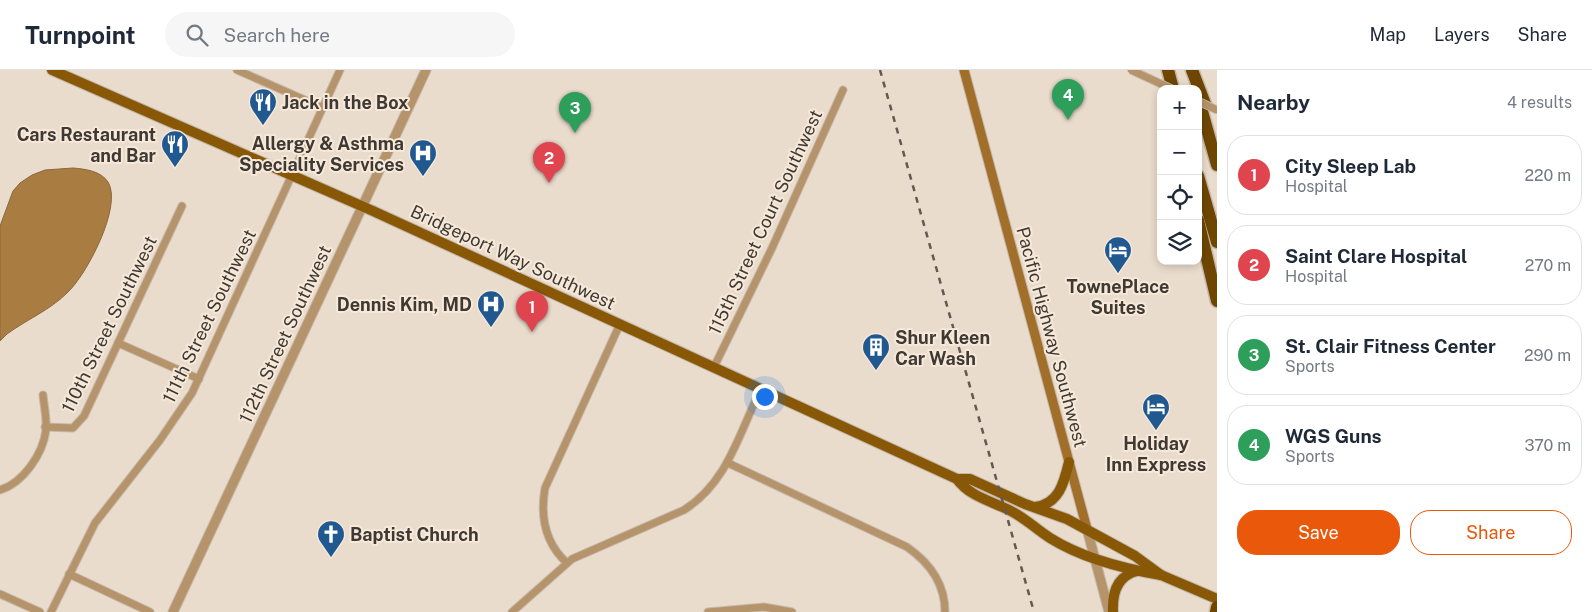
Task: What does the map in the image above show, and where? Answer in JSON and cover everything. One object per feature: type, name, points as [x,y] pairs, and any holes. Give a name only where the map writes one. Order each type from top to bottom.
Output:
[{"type":"highway","points":[[1167,70],[1172,85]]},
{"type":"highway","points":[[1167,70],[1168,85]]},
{"type":"highway","points":[[1191,70],[1195,85]]},
{"type":"highway","points":[[1191,70],[1217,134]]},
{"type":"highway","points":[[1202,113],[1217,165]]},
{"type":"highway","points":[[1202,190],[1217,242]]},
{"type":"highway","points":[[1202,237],[1217,301]]},
{"type":"highway","points":[[1216,612],[1217,607]]},
{"type":"main road","name":"Pacific Highway Southwest","points":[[964,70],[1087,529]]},
{"type":"main road","name":"Bridgeport Way Southwest","points":[[56,71],[361,206],[957,480],[964,489],[1010,510],[1050,538],[1093,557],[1138,571],[1162,575]]},
{"type":"main road","points":[[1033,507],[1046,504],[1055,498],[1061,489],[1069,462]]},
{"type":"main road","name":"Bridgeport Way Southwest","points":[[957,480],[970,479],[1033,507],[1067,519],[1087,529],[1162,575],[1217,599]]},
{"type":"main road","points":[[1093,557],[1112,556],[1130,563],[1146,564]]},
{"type":"main road","points":[[1111,612],[1112,602],[1119,582],[1126,575],[1138,571]]},
{"type":"street","points":[[237,70],[323,108]]},
{"type":"street","name":"111th Street Southwest","points":[[51,612],[102,512],[160,440],[181,410],[199,379],[340,70]]},
{"type":"street","name":"112th Street Southwest","points":[[173,612],[426,70]]},
{"type":"street","points":[[1132,70],[1164,85]]},
{"type":"street","name":"115th Street Court Southwest","points":[[714,367],[772,248],[844,90]]},
{"type":"street","points":[[1202,101],[1217,110]]},
{"type":"street","name":"110th Street Southwest","points":[[46,428],[68,429],[77,426],[182,206]]},
{"type":"street","points":[[566,564],[554,549],[544,526],[542,507],[545,488],[620,324]]},
{"type":"street","points":[[118,343],[199,379]]},
{"type":"street","points":[[512,612],[566,564],[581,554],[684,510],[710,490],[728,463],[761,389]]},
{"type":"street","name":"110th Street Southwest","points":[[0,490],[13,484],[26,472],[39,450],[46,428],[43,395]]},
{"type":"street","points":[[728,463],[902,544],[929,564],[940,585],[945,612]]},
{"type":"street","name":"Pacific Highway Southwest","points":[[1087,529],[1093,557],[1111,612]]},
{"type":"street","points":[[69,574],[150,612]]},
{"type":"street","points":[[0,594],[40,612]]},
{"type":"street","points":[[708,612],[755,607],[792,612]]},
{"type":"shaded area","points":[[73,168],[97,173],[108,182],[111,193],[111,207],[100,240],[84,272],[67,293],[53,305],[7,334],[0,341],[0,226],[13,191],[20,183],[32,175],[45,170]]},
{"type":"railway","points":[[880,70],[1034,612]]},
{"type":"place","name":"WGS Guns","points":[[1068,120]]},
{"type":"place","name":"Jack in the Box","points":[[263,126]]},
{"type":"place","name":"St. Clair Fitness Center","points":[[575,133]]},
{"type":"place","name":"Cars Restaurant and Bar","points":[[175,168]]},
{"type":"place","name":"Allergy & Asthma Speciality Services","points":[[423,177]]},
{"type":"place","name":"Saint Clare Hospital","points":[[549,183]]},
{"type":"place","name":"TownePlace Suites","points":[[1118,274]]},
{"type":"place","name":"Dennis Kim, MD","points":[[491,328]]},
{"type":"place","name":"City Sleep Lab","points":[[532,332]]},
{"type":"place","name":"Shur Kleen Car Wash","points":[[876,371]]},
{"type":"place","name":"Holiday Inn Express","points":[[1156,431]]},
{"type":"place","name":"Baptist Church","points":[[331,558]]}]
